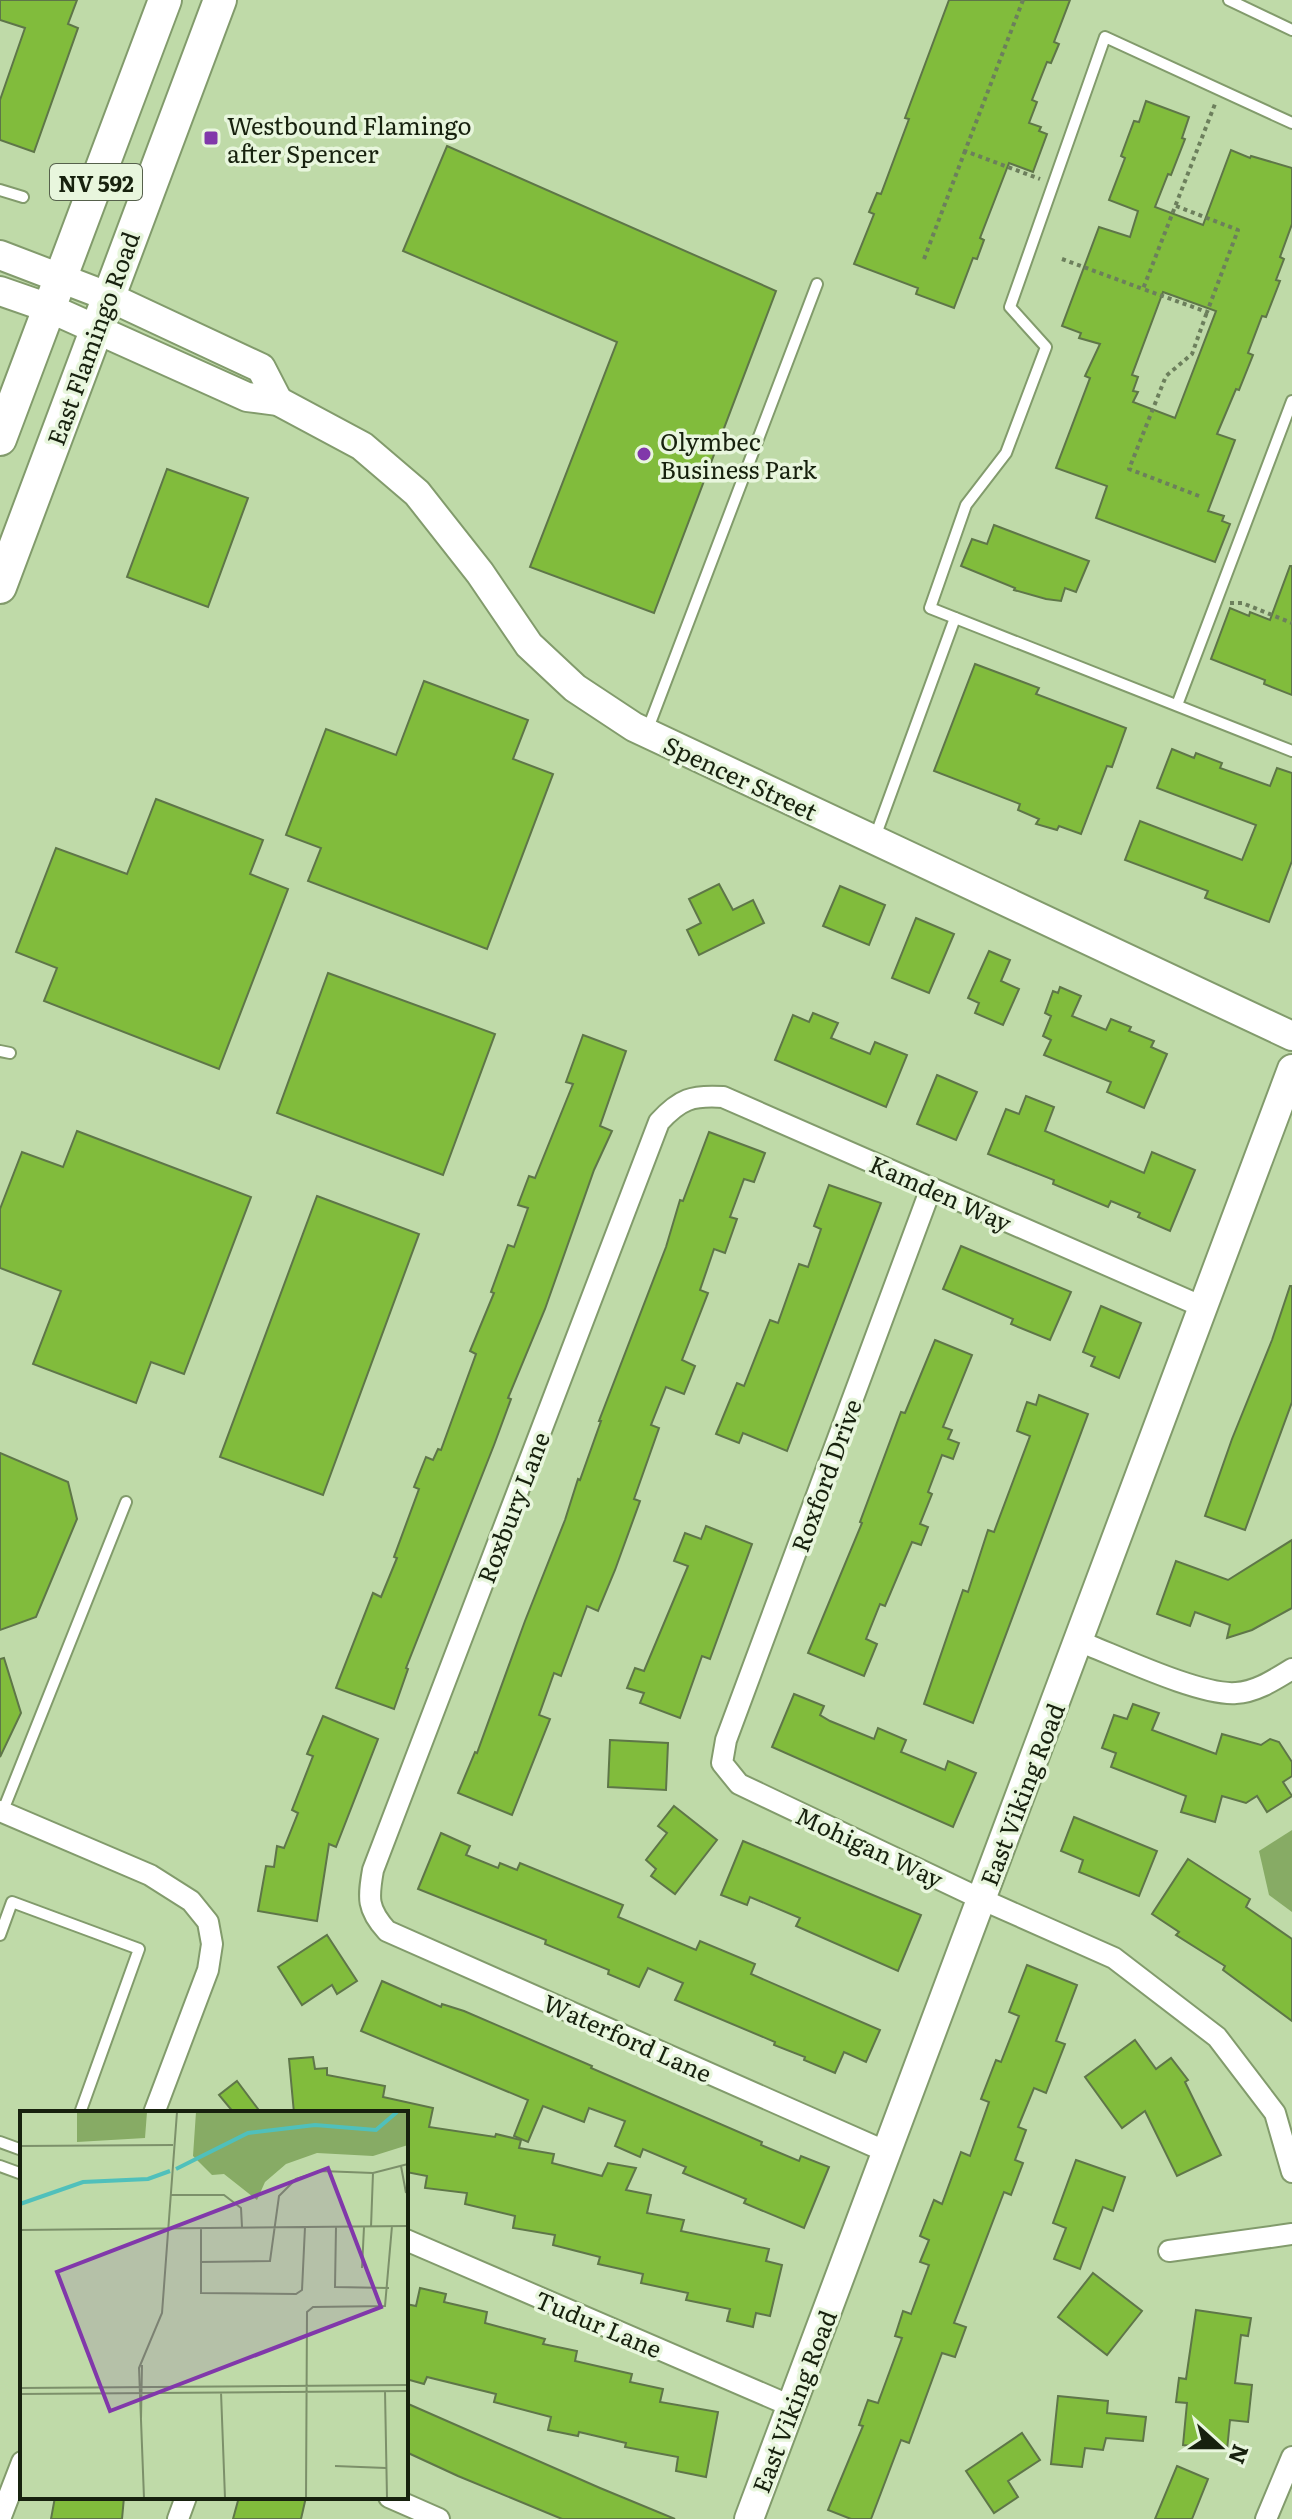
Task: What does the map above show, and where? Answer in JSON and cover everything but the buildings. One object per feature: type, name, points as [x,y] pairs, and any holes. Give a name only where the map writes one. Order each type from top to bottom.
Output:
[{"type":"main road","name":"East Flamingo Road","points":[[0,439],[165,0]]},
{"type":"main road","name":"East Flamingo Road","points":[[0,587],[220,0]]},
{"type":"street","points":[[0,255],[61,276],[261,368],[278,401]]},
{"type":"street","name":"Spencer Street","points":[[0,291],[49,308],[247,397],[278,401],[362,446],[417,493],[480,573],[529,645],[575,688],[647,733],[1292,1036]]},
{"type":"street","name":"East Viking Road","points":[[749,2519],[1292,1069]]},
{"type":"street","name":"Kamden Way","points":[[676,1104],[700,1095],[723,1097],[1203,1307]]},
{"type":"street","name":"Roxbury Lane","points":[[374,1916],[368,1895],[373,1870],[659,1122],[676,1104]]},
{"type":"street","name":"Roxford Drive","points":[[722,1763],[726,1740],[931,1188]]},
{"type":"street","points":[[1078,1641],[1209,1692],[1236,1693],[1264,1686],[1292,1669]]},
{"type":"street","name":"Mohigan Way","points":[[722,1763],[739,1784],[981,1899],[1114,1958],[1217,2037],[1275,2113],[1292,2172]]},
{"type":"street","points":[[1,1814],[150,1875],[191,1901],[208,1922],[212,1944],[208,1970],[155,2111]]},
{"type":"street","name":"Waterford Lane","points":[[374,1916],[387,1931],[887,2152]]},
{"type":"street","points":[[1169,2251],[1292,2234]]},
{"type":"street","name":"Tudur Lane","points":[[408,2241],[791,2406]]},
{"type":"street","points":[[1266,2519],[1292,2457]]},
{"type":"street","points":[[0,2519],[20,2467]]},
{"type":"street","points":[[178,2519],[185,2499]]},
{"type":"street","points":[[394,2499],[439,2519]]},
{"type":"lane","points":[[1229,0],[1292,30]]},
{"type":"lane","points":[[1292,123],[1105,37],[1010,307],[1046,347],[1006,453],[966,505],[930,608],[1292,751]]},
{"type":"lane","points":[[0,190],[23,197]]},
{"type":"lane","points":[[647,733],[817,284]]},
{"type":"lane","points":[[1177,705],[1292,401]]},
{"type":"lane","points":[[874,840],[955,618]]},
{"type":"lane","points":[[1,1814],[126,1502]]},
{"type":"lane","points":[[0,1935],[12,1902],[139,1949],[81,2111]]},
{"type":"lane","points":[[0,2142],[20,2149]]},
{"type":"lane","points":[[0,2166],[20,2173]]},
{"type":"path","points":[[924,259],[1023,0]]},
{"type":"path","points":[[1143,289],[1220,90]]},
{"type":"path","points":[[965,151],[1053,184]]},
{"type":"path","points":[[1176,206],[1238,230],[1192,354],[1166,376],[1129,469],[1199,496]]},
{"type":"path","points":[[1062,259],[1207,312]]},
{"type":"path","points":[[1215,603],[1242,603],[1292,623]]},
{"type":"green space","points":[[1292,1830],[1292,1912],[1269,1895],[1259,1851]]},
{"type":"place","name":"Westbound Flamingo after Spencer","points":[[211,138]]},
{"type":"place","name":"Olymbec Business Park","points":[[644,454]]}]
